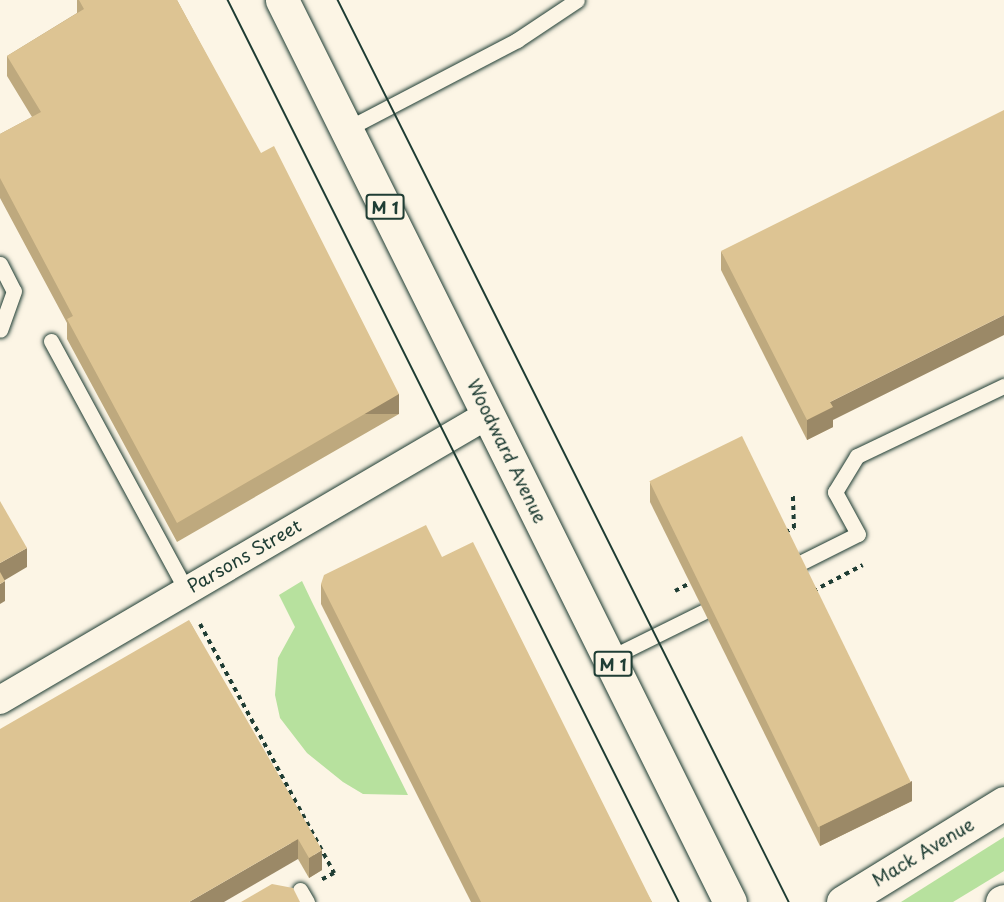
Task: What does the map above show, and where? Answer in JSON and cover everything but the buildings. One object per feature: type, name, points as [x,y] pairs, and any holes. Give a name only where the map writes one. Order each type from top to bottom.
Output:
[{"type":"main road","name":"Woodward Avenue","points":[[282,0],[730,902]]},
{"type":"main road","name":"Mack Avenue","points":[[843,902],[1004,803]]},
{"type":"street","name":"Parsons Street","points":[[0,700],[489,414]]},
{"type":"lane","points":[[347,129],[517,40],[578,0]]},
{"type":"lane","points":[[0,264],[14,291],[0,330]]},
{"type":"lane","points":[[51,341],[186,590]]},
{"type":"lane","points":[[796,565],[858,534],[835,492],[857,456],[1004,386]]},
{"type":"lane","points":[[610,658],[704,612]]},
{"type":"path","points":[[781,534],[794,528],[794,496]]},
{"type":"path","points":[[810,593],[863,565]]},
{"type":"path","points":[[675,591],[690,583]]},
{"type":"path","points":[[200,624],[320,846]]},
{"type":"green space","points":[[302,581],[408,795],[363,794],[343,782],[307,753],[280,718],[275,695],[278,658],[295,627],[279,595]]},
{"type":"green space","points":[[1004,837],[1004,871],[953,902],[901,902]]},
{"type":"tram line","points":[[228,0],[679,902]]},
{"type":"tram line","points":[[338,0],[789,902]]}]
